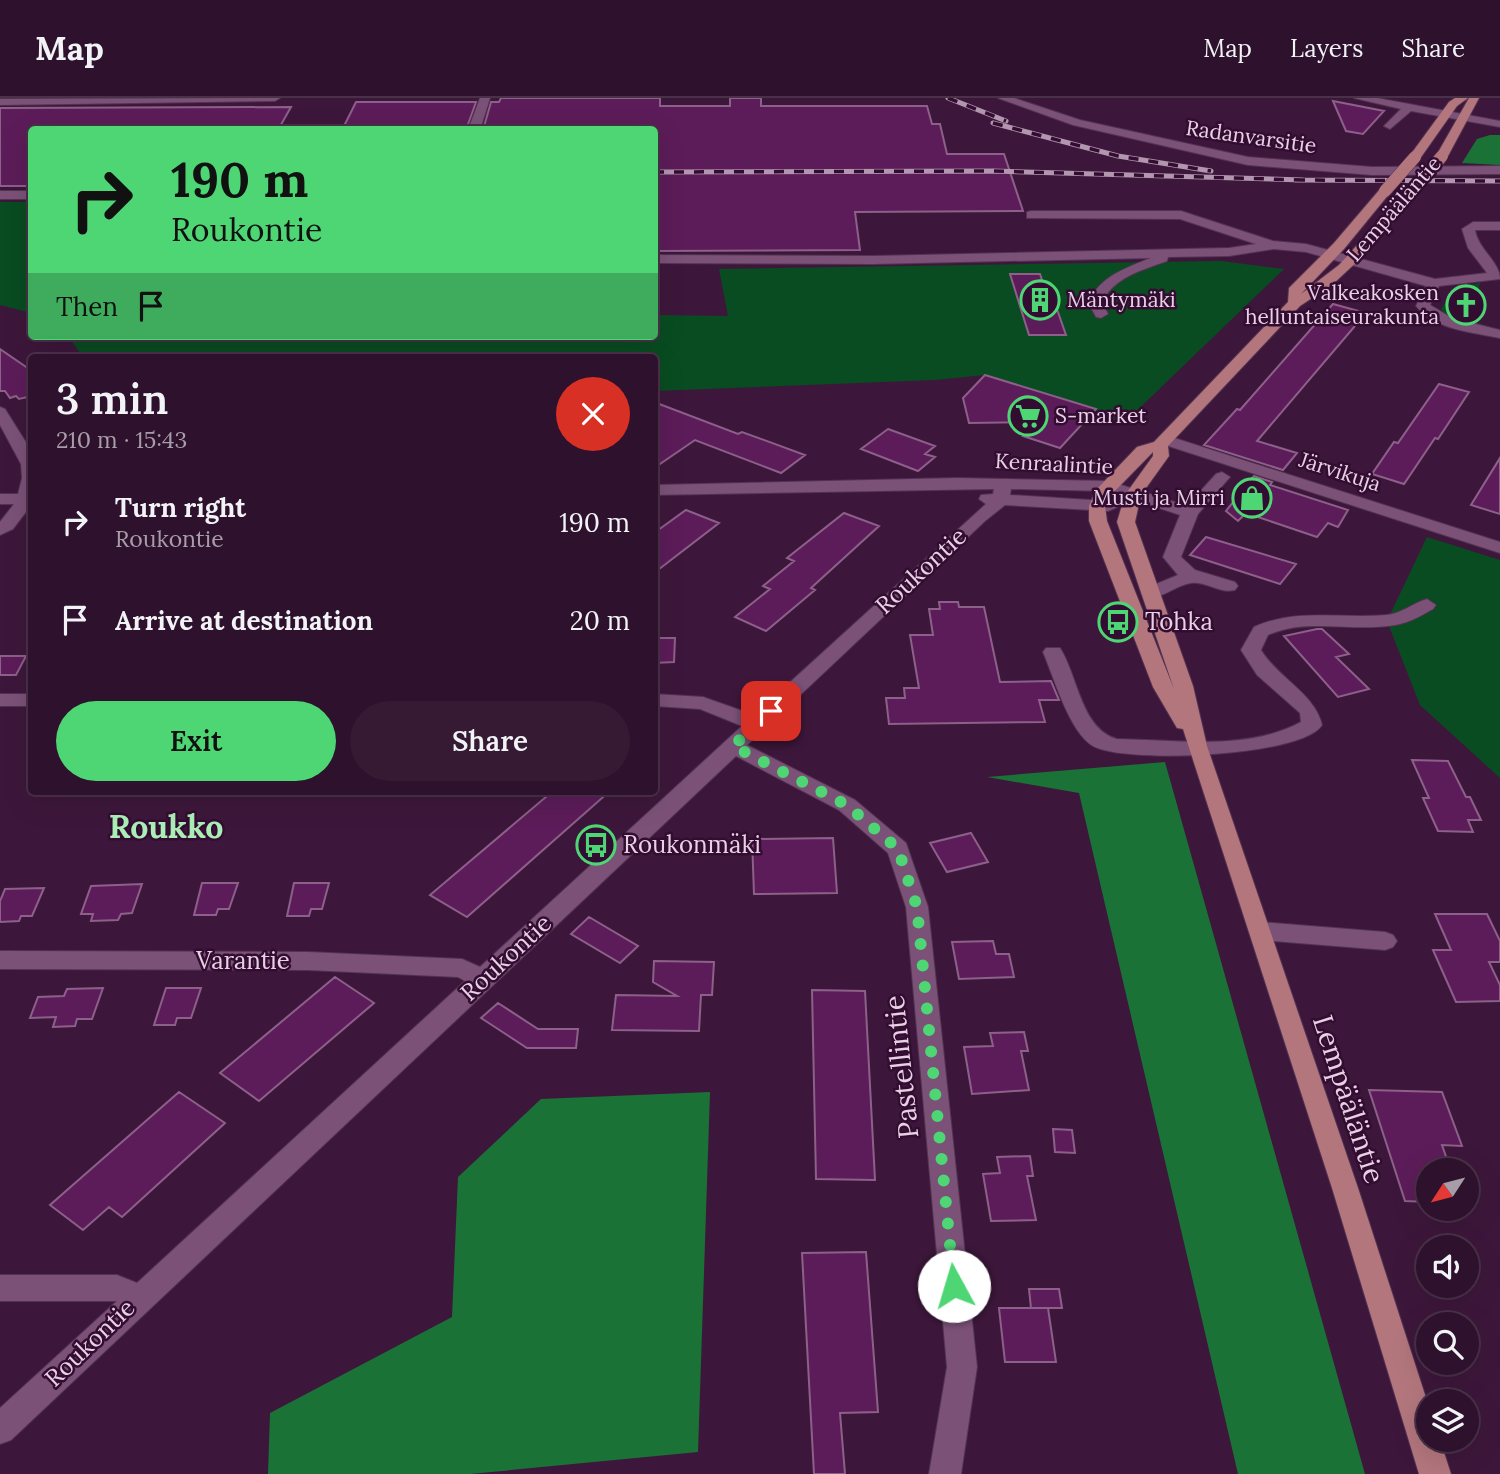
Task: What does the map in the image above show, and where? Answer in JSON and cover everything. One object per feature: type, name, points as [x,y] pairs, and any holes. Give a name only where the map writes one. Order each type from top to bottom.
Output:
[{"type":"main road","name":"Lempääläntie","points":[[1295,303],[1294,291],[1415,157],[1445,114],[1464,98]]},
{"type":"main road","name":"Lempääläntie","points":[[1197,746],[1163,687],[1098,521],[1097,506],[1109,486],[1143,450],[1163,442],[1295,303],[1314,293],[1347,262],[1412,192],[1442,156],[1474,98]]},
{"type":"main road","name":"Lempääläntie","points":[[1163,442],[1161,456],[1126,510],[1126,522],[1183,686],[1197,746],[1261,931],[1435,1474]]},
{"type":"street","points":[[0,102],[275,98]]},
{"type":"street","points":[[475,126],[485,98]]},
{"type":"street","name":"Radanvarsitie","points":[[1003,98],[1077,123],[1248,161],[1372,171],[1500,170]]},
{"type":"street","points":[[1359,98],[1500,124]]},
{"type":"street","points":[[1391,126],[1408,108]]},
{"type":"street","points":[[0,195],[28,195]]},
{"type":"street","points":[[1031,215],[1181,215],[1274,245],[1434,284],[1499,276]]},
{"type":"street","points":[[1499,276],[1478,253],[1467,234],[1468,229],[1473,226],[1500,226]]},
{"type":"street","points":[[658,260],[873,260],[1174,254],[1230,252],[1274,245]]},
{"type":"street","points":[[1101,314],[1095,302],[1099,291],[1121,274],[1174,254]]},
{"type":"street","points":[[1434,284],[1423,306],[1427,311],[1449,321],[1500,334]]},
{"type":"street","points":[[0,412],[28,464]]},
{"type":"street","name":"Järvikuja","points":[[1163,442],[1500,548]]},
{"type":"street","points":[[1222,477],[1191,513],[1172,557],[1175,565],[1192,576],[1229,586]]},
{"type":"street","name":"Kenraalintie","points":[[658,489],[916,486],[1002,492],[1097,506],[1116,504],[1134,494]]},
{"type":"street","name":"Kenraalintie","points":[[1002,492],[1109,486],[1134,494]]},
{"type":"street","name":"Roukontie","points":[[0,1429],[979,517],[1002,492]]},
{"type":"street","points":[[1134,494],[1191,513]]},
{"type":"street","points":[[0,499],[28,499]]},
{"type":"street","points":[[0,530],[9,525],[28,500]]},
{"type":"street","points":[[1150,593],[1192,576]]},
{"type":"street","points":[[1053,652],[1084,724],[1100,741],[1117,746],[1234,747],[1300,734],[1312,725],[1309,711],[1264,671],[1251,650],[1255,637],[1263,629],[1291,622],[1387,621],[1402,618],[1427,605]]},
{"type":"street","points":[[0,700],[28,700]]},
{"type":"street","points":[[658,700],[703,703],[757,724]]},
{"type":"street","name":"Pastellintie","points":[[733,746],[847,805],[888,840],[898,849],[917,907],[962,1367],[945,1474]]},
{"type":"street","points":[[1261,931],[1385,941]]},
{"type":"street","name":"Varantie","points":[[0,960],[308,961],[462,968],[484,979]]},
{"type":"street","points":[[0,1289],[117,1288],[139,1297]]},
{"type":"green space","points":[[1500,135],[1500,165],[1462,163],[1477,139]]},
{"type":"green space","points":[[0,202],[28,202],[28,312],[0,305]]},
{"type":"green space","points":[[1221,261],[1284,269],[1125,422],[985,375],[934,380],[658,391],[658,354],[81,354],[71,340],[658,340],[658,315],[728,316],[719,269]]},
{"type":"green space","points":[[1480,283],[1477,294],[1487,300],[1464,290],[1449,308],[1451,315],[1500,330],[1448,317],[1441,309],[1455,288]]},
{"type":"green space","points":[[1427,537],[1500,560],[1500,778],[1420,705],[1387,621]]},
{"type":"green space","points":[[1165,762],[1365,1474],[1238,1474],[1079,793],[987,777]]},
{"type":"green space","points":[[710,1092],[698,1452],[470,1474],[268,1474],[270,1413],[452,1317],[458,1177],[541,1099]]},
{"type":"building","points":[[501,98],[660,98],[660,106],[730,106],[730,98],[761,98],[761,106],[927,106],[932,124],[940,124],[947,154],[1004,154],[1023,211],[855,212],[860,250],[658,251],[658,126],[484,126],[491,102],[499,102]]},
{"type":"building","points":[[1333,101],[1384,111],[1363,134],[1346,131]]},
{"type":"building","points":[[356,102],[476,102],[467,126],[344,126]]},
{"type":"building","points":[[291,107],[280,126],[28,126],[28,186],[0,186],[0,108]]},
{"type":"building","name":"Mäntymäki","points":[[1010,274],[1040,274],[1047,295],[1052,295],[1066,335],[1029,335]]},
{"type":"building","points":[[1333,304],[1366,313],[1257,441],[1297,453],[1283,470],[1204,445],[1237,409],[1240,410]]},
{"type":"building","points":[[0,349],[28,368],[28,397],[10,398],[5,391],[0,391]]},
{"type":"building","name":"S-market","points":[[985,375],[1096,409],[1060,448],[1023,436],[1038,422],[969,423],[963,398]]},
{"type":"building","points":[[1439,384],[1469,392],[1438,439],[1435,438],[1404,484],[1372,474],[1394,442],[1398,443]]},
{"type":"building","points":[[658,404],[738,434],[742,432],[805,455],[781,473],[695,440],[658,465]]},
{"type":"building","points":[[888,429],[935,446],[925,454],[935,457],[918,471],[861,449]]},
{"type":"building","points":[[1500,458],[1500,514],[1471,505]]},
{"type":"building","points":[[1254,476],[1272,482],[1270,485],[1348,510],[1338,527],[1328,523],[1317,537],[1246,513],[1238,521],[1226,511]]},
{"type":"building","points":[[686,510],[719,523],[658,570],[658,530]]},
{"type":"building","points":[[844,513],[879,526],[811,588],[815,590],[766,631],[735,617],[770,589],[763,586],[794,561],[787,558]]},
{"type":"building","points":[[1206,537],[1296,564],[1280,584],[1190,555]]},
{"type":"building","points":[[939,602],[958,602],[959,607],[984,607],[1000,682],[1051,681],[1059,700],[1039,700],[1045,722],[889,724],[886,698],[905,698],[904,688],[919,688],[910,635],[933,635],[929,609],[940,609]]},
{"type":"building","points":[[1322,629],[1349,654],[1336,657],[1369,689],[1338,697],[1284,636]]},
{"type":"building","points":[[658,638],[675,638],[674,662],[658,663]]},
{"type":"building","points":[[0,656],[26,656],[16,675],[0,675]]},
{"type":"building","points":[[1412,760],[1448,761],[1481,820],[1468,820],[1473,832],[1438,831],[1423,798],[1429,798]]},
{"type":"building","points":[[548,795],[605,795],[467,917],[430,895]]},
{"type":"building","points":[[971,833],[988,862],[947,872],[930,843]]},
{"type":"building","points":[[833,838],[837,893],[754,894],[752,839]]},
{"type":"building","points":[[202,883],[238,883],[229,909],[218,909],[216,915],[194,915]]},
{"type":"building","points":[[294,883],[329,883],[322,909],[311,909],[309,916],[287,916]]},
{"type":"building","points":[[142,884],[132,913],[121,914],[118,920],[91,921],[93,914],[81,914],[91,886]]},
{"type":"building","points":[[44,888],[32,916],[21,916],[19,921],[0,922],[0,901],[5,889]]},
{"type":"building","points":[[1435,914],[1487,914],[1500,941],[1500,962],[1489,962],[1500,985],[1500,1001],[1456,1002],[1433,950],[1451,950]]},
{"type":"building","points":[[589,917],[638,946],[620,963],[571,934]]},
{"type":"building","points":[[993,941],[996,954],[1009,954],[1014,977],[959,979],[952,942]]},
{"type":"building","points":[[654,961],[714,962],[712,995],[701,995],[699,1031],[612,1030],[616,995],[677,996],[653,982]]},
{"type":"building","points":[[335,977],[374,1003],[259,1101],[220,1073]]},
{"type":"building","points":[[103,988],[92,1019],[77,1019],[75,1026],[53,1027],[56,1017],[30,1018],[38,997],[64,996],[67,989]]},
{"type":"building","points":[[166,988],[201,988],[191,1018],[177,1018],[175,1025],[154,1025]]},
{"type":"building","points":[[812,990],[865,991],[875,1180],[816,1179]]},
{"type":"building","points":[[498,1003],[538,1029],[578,1029],[576,1048],[527,1048],[481,1018]]},
{"type":"building","points":[[1024,1032],[1028,1051],[1021,1051],[1029,1090],[972,1094],[964,1047],[993,1046],[990,1033]]},
{"type":"building","points":[[1369,1090],[1442,1092],[1462,1146],[1442,1145],[1446,1158],[1416,1158],[1416,1201],[1405,1201]]},
{"type":"building","points":[[179,1092],[225,1123],[122,1217],[109,1207],[83,1230],[50,1205]]},
{"type":"building","points":[[1053,1129],[1072,1130],[1075,1153],[1055,1152]]},
{"type":"building","points":[[1030,1156],[1033,1176],[1027,1176],[1036,1220],[991,1221],[983,1174],[1000,1173],[997,1157]]},
{"type":"building","points":[[866,1252],[878,1412],[840,1413],[845,1474],[814,1474],[802,1253]]},
{"type":"building","points":[[1029,1289],[1059,1289],[1062,1308],[1048,1308],[1056,1362],[1005,1362],[999,1308],[1031,1308]]},
{"type":"railway","points":[[948,98],[1006,121]]},
{"type":"railway","points":[[993,123],[1118,156],[1211,171]]},
{"type":"railway","points":[[658,172],[993,171],[1303,180]]},
{"type":"railway","points":[[1295,180],[1500,181]]},
{"type":"place","name":"Mäntymäki","points":[[1040,300]]},
{"type":"place","name":"Valkeakosken helluntaiseurakunta","points":[[1466,305]]},
{"type":"place","name":"S-market","points":[[1028,416]]},
{"type":"place","name":"Musti ja Mirri","points":[[1252,498]]},
{"type":"place","name":"Tohka","points":[[1118,622]]},
{"type":"place","name":"Roukonmäki","points":[[596,845]]},
{"type":"district","name":"Roukko","points":[[166,827]]},
{"type":"route","points":[[771,711],[733,746],[847,805],[898,849],[917,907],[954,1286]]}]
